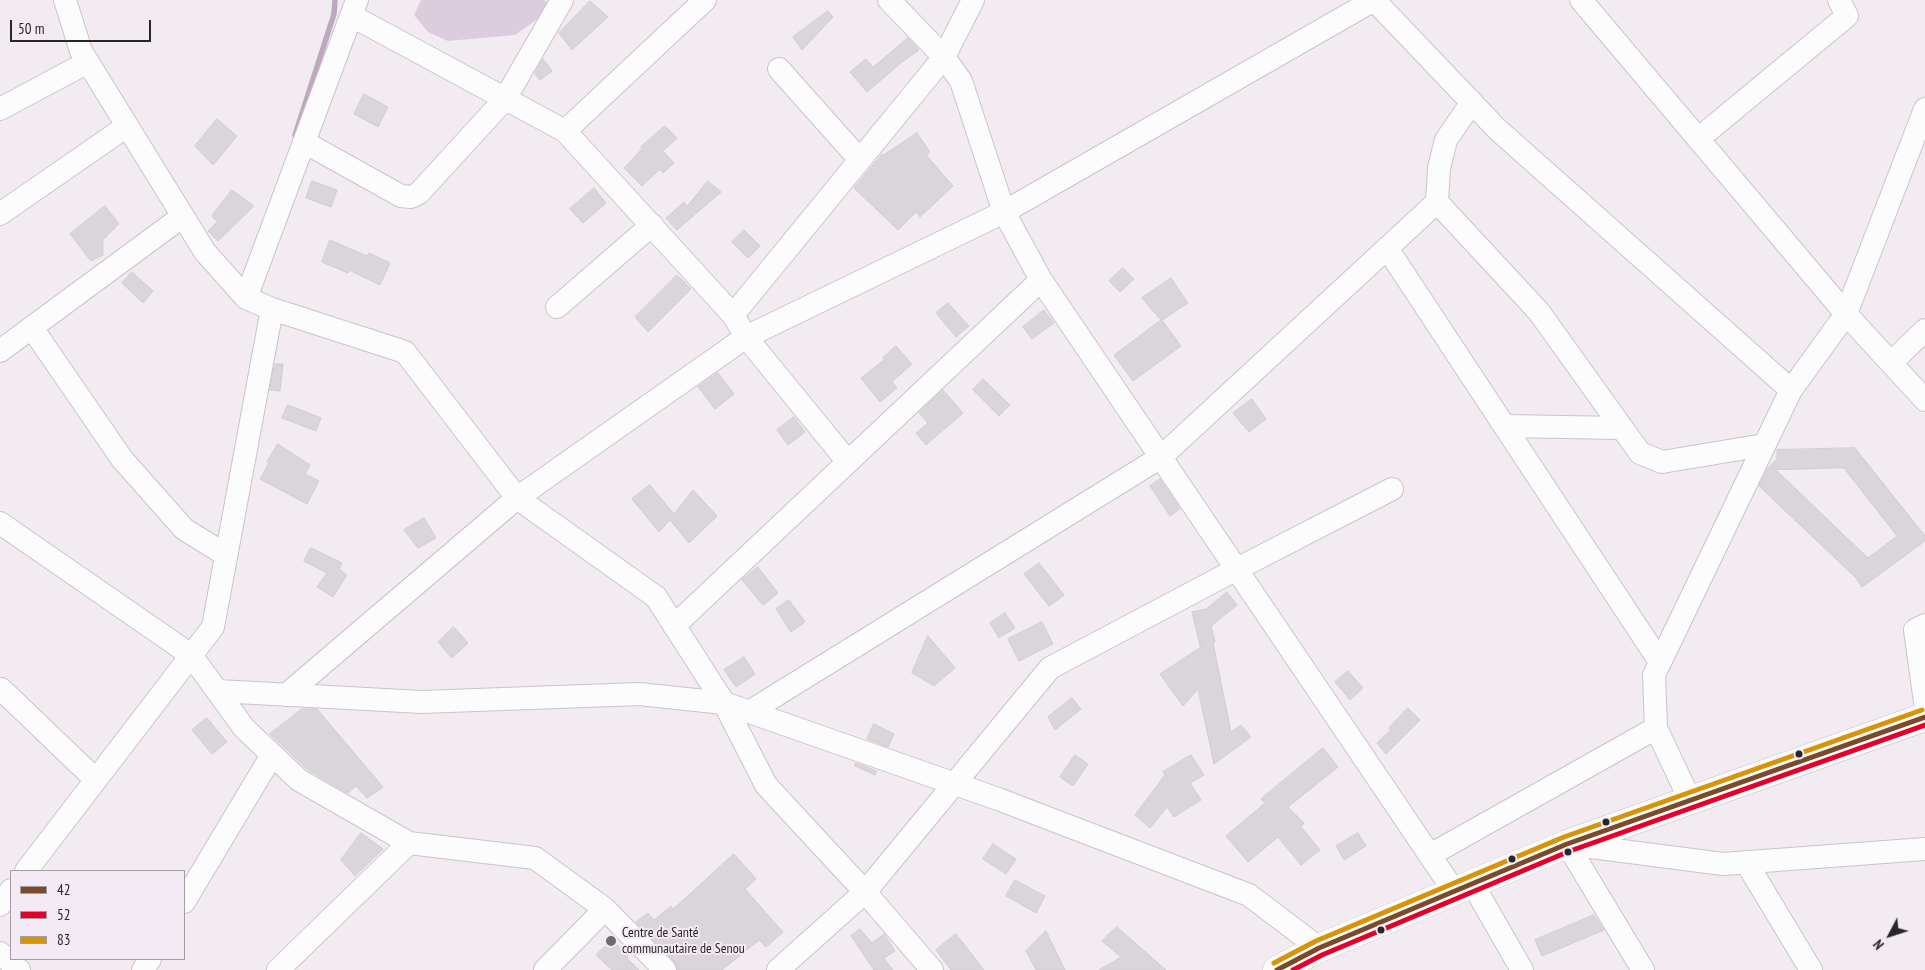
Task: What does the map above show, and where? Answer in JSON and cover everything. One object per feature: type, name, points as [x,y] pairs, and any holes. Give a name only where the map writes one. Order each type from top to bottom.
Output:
[{"type":"highway","points":[[1283,969],[1319,948],[1567,844],[1925,717]]},
{"type":"street","points":[[65,0],[81,51],[205,252],[246,298],[272,309],[405,352],[517,498],[656,597],[724,703],[766,785],[865,892],[932,970]]},
{"type":"street","points":[[304,142],[401,196],[411,198],[419,193],[505,99],[562,0]]},
{"type":"street","points":[[565,131],[705,0]]},
{"type":"street","points":[[888,0],[944,57],[961,81],[1004,212],[1040,280],[1430,855],[1463,887],[1522,970]]},
{"type":"street","points":[[733,314],[944,57],[973,0]]},
{"type":"street","points":[[286,695],[517,498],[746,336],[1004,212],[1374,0],[1497,128],[1790,390]]},
{"type":"street","points":[[1581,0],[1846,314],[1925,400]]},
{"type":"street","points":[[1698,139],[1847,16],[1838,0]]},
{"type":"street","points":[[246,298],[355,8],[505,99],[565,131],[733,314],[746,336],[848,462]]},
{"type":"street","points":[[0,109],[88,62]]},
{"type":"street","points":[[779,69],[860,160]]},
{"type":"street","points":[[749,712],[1161,457],[1437,202],[1439,168],[1446,140],[1472,102]]},
{"type":"street","points":[[1690,800],[1656,728],[1654,675],[1790,390],[1846,314],[1925,108]]},
{"type":"street","points":[[0,214],[127,126]]},
{"type":"street","points":[[1437,202],[1539,312],[1640,453],[1662,462],[1764,445]]},
{"type":"street","points":[[0,351],[183,216]]},
{"type":"street","points":[[556,307],[652,225]]},
{"type":"street","points":[[1387,248],[1660,662]]},
{"type":"street","points":[[674,626],[1040,280]]},
{"type":"street","points":[[27,870],[213,627],[272,309]]},
{"type":"street","points":[[32,328],[122,459],[184,529],[226,555]]},
{"type":"street","points":[[1891,363],[1925,330]]},
{"type":"street","points":[[1505,426],[1622,428]]},
{"type":"street","points":[[778,970],[865,892],[1050,668],[1392,489]]},
{"type":"street","points":[[0,522],[192,655],[244,728],[299,780],[409,843],[535,858],[604,909],[665,970]]},
{"type":"street","points":[[1925,625],[1914,630],[1925,702]]},
{"type":"street","points":[[0,690],[96,780]]},
{"type":"street","points":[[218,691],[422,702],[639,694],[724,703],[954,784],[1249,895],[1319,948]]},
{"type":"street","points":[[1430,855],[1656,728]]},
{"type":"street","points":[[185,900],[272,755]]},
{"type":"street","points":[[284,968],[409,843]]},
{"type":"street","points":[[1567,844],[1723,864],[1924,849]]},
{"type":"street","points":[[1567,844],[1643,970]]},
{"type":"street","points":[[1746,862],[1811,970]]},
{"type":"street","points":[[0,905],[10,891]]},
{"type":"street","points":[[545,970],[604,909]]},
{"type":"street","points":[[0,953],[19,970]]},
{"type":"shaded area","points":[[421,0],[544,0],[547,2],[545,14],[515,35],[448,41],[428,32],[414,15]]},
{"type":"building","points":[[590,1],[608,17],[572,50],[559,33]]},
{"type":"building","points":[[828,11],[833,17],[802,50],[793,37]]},
{"type":"building","points":[[908,38],[919,50],[867,92],[850,72],[866,59],[873,67]]},
{"type":"building","points":[[543,59],[552,71],[540,80],[535,74]]},
{"type":"building","points":[[364,94],[388,107],[378,127],[354,114]]},
{"type":"building","points":[[217,119],[237,136],[213,165],[195,146]]},
{"type":"building","points":[[665,126],[677,138],[663,151],[674,163],[663,173],[660,169],[642,186],[624,168],[642,149],[641,147]]},
{"type":"building","points":[[917,133],[930,152],[926,155],[953,186],[920,217],[916,212],[898,230],[854,188],[882,154]]},
{"type":"building","points":[[312,181],[337,190],[331,207],[306,198]]},
{"type":"building","points":[[708,181],[721,192],[677,230],[666,218],[684,202],[687,206]]},
{"type":"building","points":[[594,188],[606,203],[583,223],[570,209]]},
{"type":"building","points":[[232,190],[254,206],[218,241],[208,231],[217,222],[212,216]]},
{"type":"building","points":[[105,206],[119,224],[103,240],[103,255],[91,261],[70,234]]},
{"type":"building","points":[[744,230],[760,246],[748,258],[732,242]]},
{"type":"building","points":[[330,240],[367,256],[369,253],[390,263],[380,285],[349,270],[348,273],[322,262]]},
{"type":"building","points":[[1123,268],[1134,279],[1120,292],[1109,281]]},
{"type":"building","points":[[132,272],[153,291],[143,303],[122,283]]},
{"type":"building","points":[[677,275],[691,289],[648,332],[635,317]]},
{"type":"building","points":[[1171,278],[1188,303],[1162,320],[1181,346],[1133,381],[1114,355],[1161,320],[1142,298]]},
{"type":"building","points":[[948,303],[969,326],[956,337],[936,313]]},
{"type":"building","points":[[1044,310],[1054,323],[1032,339],[1023,327]]},
{"type":"building","points":[[896,346],[912,364],[892,382],[897,388],[880,402],[861,378],[884,360],[883,358]]},
{"type":"building","points":[[275,364],[283,364],[280,391],[270,390]]},
{"type":"building","points":[[718,373],[734,394],[715,409],[698,387]]},
{"type":"building","points":[[983,379],[1010,405],[999,416],[973,390]]},
{"type":"building","points":[[943,390],[963,413],[926,445],[916,433],[928,423],[919,413]]},
{"type":"building","points":[[1252,399],[1266,419],[1249,432],[1233,413]]},
{"type":"building","points":[[288,405],[321,418],[316,431],[282,418]]},
{"type":"building","points":[[794,417],[805,432],[788,445],[777,430]]},
{"type":"building","points":[[278,444],[310,465],[305,474],[319,481],[307,504],[260,479],[269,463],[267,462]]},
{"type":"building","points":[[1855,448],[1925,536],[1925,541],[1862,587],[1856,578],[1759,486],[1768,468],[1777,459],[1777,450]],"holes":[[[1844,468],[1897,536],[1868,558],[1776,470]]]},
{"type":"building","points":[[1160,479],[1180,509],[1170,516],[1150,486]]},
{"type":"building","points":[[650,485],[674,514],[693,490],[717,516],[689,543],[670,520],[659,532],[632,499]]},
{"type":"building","points":[[424,518],[436,538],[418,548],[404,530]]},
{"type":"building","points":[[311,548],[342,563],[339,569],[347,575],[333,597],[317,587],[327,573],[304,561]]},
{"type":"building","points":[[1039,563],[1064,595],[1049,606],[1024,574]]},
{"type":"building","points":[[758,567],[778,593],[763,605],[742,580]]},
{"type":"building","points":[[1227,592],[1237,605],[1211,626],[1215,642],[1213,643],[1231,732],[1241,725],[1251,737],[1214,764],[1198,689],[1183,706],[1160,674],[1204,645],[1200,646],[1192,612],[1206,609]]},
{"type":"building","points":[[789,600],[805,622],[791,632],[776,609]]},
{"type":"building","points":[[1005,613],[1015,628],[999,638],[990,623]]},
{"type":"building","points":[[1042,622],[1053,644],[1019,661],[1008,639]]},
{"type":"building","points":[[454,627],[468,643],[452,658],[438,642]]},
{"type":"building","points":[[928,636],[955,668],[934,686],[912,673]]},
{"type":"building","points":[[744,657],[755,674],[736,687],[724,670]]},
{"type":"building","points":[[1348,671],[1363,688],[1350,700],[1335,682]]},
{"type":"building","points":[[1072,698],[1081,709],[1055,730],[1048,717]]},
{"type":"building","points":[[1408,708],[1420,720],[1386,754],[1377,743],[1391,730],[1389,728]]},
{"type":"building","points":[[302,709],[317,709],[383,787],[367,798],[356,786],[348,793],[307,769],[270,734]]},
{"type":"building","points":[[207,718],[227,742],[212,754],[192,730]]},
{"type":"building","points":[[874,724],[894,734],[888,747],[867,739]]},
{"type":"building","points":[[1323,748],[1338,767],[1288,807],[1304,823],[1301,827],[1320,850],[1301,865],[1278,837],[1248,862],[1226,836],[1265,803],[1261,799]]},
{"type":"building","points":[[1075,755],[1088,764],[1073,786],[1060,777]]},
{"type":"building","points":[[1191,755],[1204,775],[1190,783],[1201,800],[1174,817],[1167,807],[1150,828],[1135,815],[1165,775],[1163,772]]},
{"type":"building","points":[[856,763],[877,771],[875,775],[855,766]]},
{"type":"building","points":[[361,833],[383,849],[355,876],[341,860]]},
{"type":"building","points":[[1358,833],[1366,846],[1344,860],[1336,846]]},
{"type":"building","points":[[993,844],[1016,859],[1006,874],[983,859]]},
{"type":"building","points":[[734,854],[756,879],[745,889],[783,932],[766,947],[759,940],[722,970],[678,970],[674,961],[636,922],[648,913],[654,920],[671,906],[673,909]]},
{"type":"building","points":[[1015,880],[1045,896],[1036,913],[1006,896]]},
{"type":"building","points":[[1594,915],[1604,930],[1542,956],[1535,940]]},
{"type":"building","points":[[1117,927],[1166,970],[1099,970],[1121,957],[1102,941]]},
{"type":"building","points":[[860,929],[872,943],[884,934],[895,951],[884,958],[893,970],[874,970],[851,936]]},
{"type":"building","points":[[1046,931],[1065,970],[1036,970],[1026,951]]},
{"type":"building","points":[[956,934],[984,970],[951,970],[936,950]]},
{"type":"building","points":[[613,940],[639,970],[612,970],[596,955]]},
{"type":"waterway","points":[[295,135],[334,14],[335,0]]},
{"type":"transit line","name":"83","points":[[1274,963],[1316,941],[1564,837],[1922,710]]},
{"type":"transit line","name":"42","points":[[1277,970],[1319,948],[1567,844],[1925,717]]},
{"type":"transit line","name":"52","points":[[1293,970],[1322,955],[1570,851],[1925,725]]},
{"type":"place","name":"Centre de Santé communautaire de Senou","points":[[611,941]]}]
